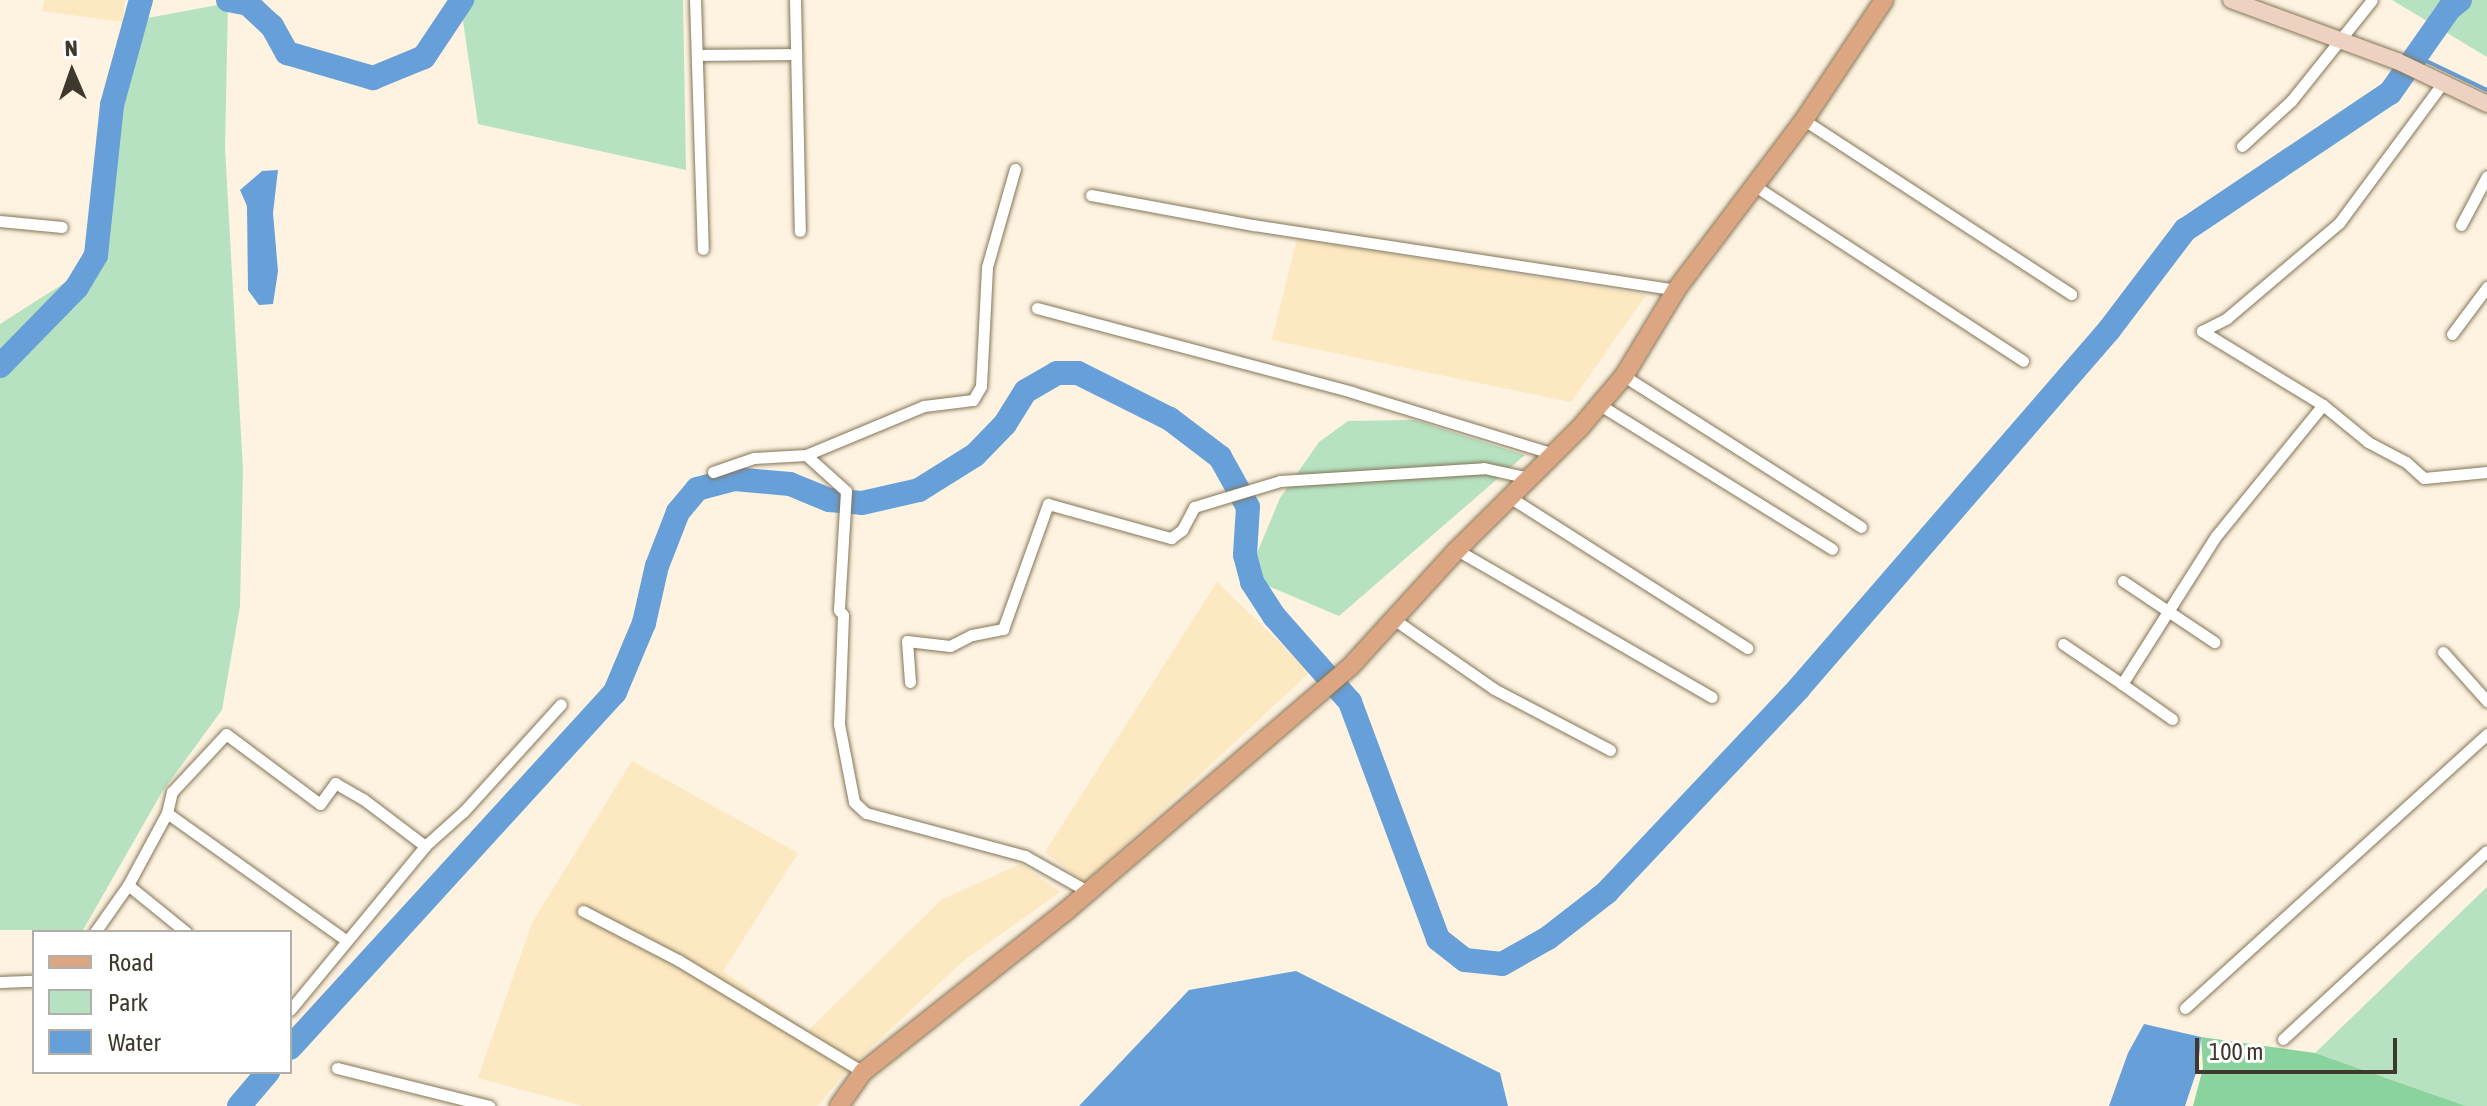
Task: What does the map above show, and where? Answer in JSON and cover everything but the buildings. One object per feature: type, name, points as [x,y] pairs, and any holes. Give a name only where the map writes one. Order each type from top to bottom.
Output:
[{"type":"main road","points":[[839,1106],[863,1072],[1089,892],[1351,666],[1392,618],[1600,405],[1624,376],[1676,290],[1804,120],[1884,0]]},
{"type":"main road","points":[[2231,0],[2264,6],[2339,40],[2397,61],[2487,104]]},
{"type":"street","points":[[695,0],[703,249]]},
{"type":"street","points":[[795,0],[800,231]]},
{"type":"street","points":[[2242,146],[2291,101],[2372,0]]},
{"type":"street","points":[[697,55],[796,54]]},
{"type":"street","points":[[2442,84],[2339,223],[2227,318],[2202,331],[2323,405],[2368,442],[2406,462],[2424,478],[2487,472]]},
{"type":"street","points":[[1804,120],[2071,294]]},
{"type":"street","points":[[713,472],[754,458],[806,455],[924,406],[973,400],[981,386],[987,267],[1015,169]]},
{"type":"street","points":[[2461,225],[2487,176]]},
{"type":"street","points":[[1755,186],[2023,361]]},
{"type":"street","points":[[1091,195],[1253,225],[1676,290]]},
{"type":"street","points":[[0,221],[62,227]]},
{"type":"street","points":[[2452,334],[2487,287]]},
{"type":"street","points":[[1037,308],[1352,392],[1553,454]]},
{"type":"street","points":[[1624,376],[1861,527]]},
{"type":"street","points":[[1600,405],[1832,549]]},
{"type":"street","points":[[2122,684],[2216,536],[2323,405]]},
{"type":"street","points":[[806,455],[846,491],[839,610],[843,615],[839,724],[854,802],[866,813],[1025,856],[1089,892]]},
{"type":"street","points":[[910,682],[907,641],[950,646],[972,635],[1003,629],[1048,504],[1171,538],[1182,530],[1194,507],[1280,481],[1484,468],[1530,478]]},
{"type":"street","points":[[1511,498],[1747,648]]},
{"type":"street","points":[[1457,550],[1712,697]]},
{"type":"street","points":[[2123,581],[2214,642]]},
{"type":"street","points":[[1392,618],[1494,689],[1610,750]]},
{"type":"street","points":[[2063,644],[2172,719]]},
{"type":"street","points":[[2443,652],[2487,701]]},
{"type":"street","points":[[292,1008],[425,846],[464,811],[561,704]]},
{"type":"street","points":[[96,930],[128,885],[167,813],[172,792],[226,734],[320,804],[335,783],[425,846]]},
{"type":"street","points":[[2185,1008],[2487,734]]},
{"type":"street","points":[[167,813],[346,940]]},
{"type":"street","points":[[2283,1039],[2487,851]]},
{"type":"street","points":[[128,885],[184,930]]},
{"type":"street","points":[[583,911],[678,960],[863,1072]]},
{"type":"street","points":[[0,982],[32,981]]},
{"type":"street","points":[[337,1068],[489,1106]]},
{"type":"shaded area","points":[[44,0],[125,0],[123,22],[42,11]]},
{"type":"shaded area","points":[[1297,239],[1646,295],[1571,402],[1272,340]]},
{"type":"shaded area","points":[[1217,582],[1310,672],[1084,883],[1045,852]]},
{"type":"shaded area","points":[[632,761],[798,853],[723,971],[808,1031],[941,900],[1020,864],[1060,892],[962,962],[846,1071],[818,1106],[583,1106],[478,1078],[532,923]]},
{"type":"green space","points":[[460,0],[683,0],[686,170],[478,124]]},
{"type":"green space","points":[[2392,0],[2487,0],[2487,57]]},
{"type":"green space","points":[[228,3],[225,148],[243,470],[240,606],[222,710],[162,792],[83,930],[0,930],[0,324],[91,266],[126,22]]},
{"type":"green space","points":[[1414,420],[1525,455],[1339,616],[1247,577],[1280,498],[1319,442],[1348,421]]},
{"type":"green space","points":[[2487,887],[2487,1106],[2466,1106],[2315,1053]]},
{"type":"green space","points":[[2201,1037],[2315,1053],[2466,1106],[2193,1106],[2203,1068]]},
{"type":"water","points":[[278,170],[273,213],[278,271],[273,304],[259,305],[248,290],[247,206],[240,190],[262,171]]},
{"type":"water","points":[[1296,971],[1500,1073],[1508,1106],[1079,1106],[1189,990]]},
{"type":"water","points":[[2144,1024],[2201,1037],[2198,1067],[2185,1106],[2109,1106],[2128,1053]]},
{"type":"waterway","points":[[0,366],[77,287],[96,255],[112,105],[141,0]]},
{"type":"waterway","points":[[228,0],[248,4],[272,26],[287,53],[373,78],[424,57],[462,0]]},
{"type":"waterway","points":[[292,1046],[615,692],[644,623],[657,566],[678,512],[697,489],[734,479],[790,484],[829,500],[862,503],[919,490],[975,455],[1005,424],[1026,391],[1057,373],[1078,373],[1170,419],[1220,457],[1248,507],[1245,555],[1252,582],[1274,616],[1350,702],[1438,939],[1465,960],[1502,964],[1548,938],[1607,892],[1799,688],[2109,330],[2185,230],[2390,93],[2449,9],[2460,0]]},
{"type":"waterway","points":[[2416,56],[2487,90]]},
{"type":"waterway","points":[[239,1106],[266,1074]]}]
